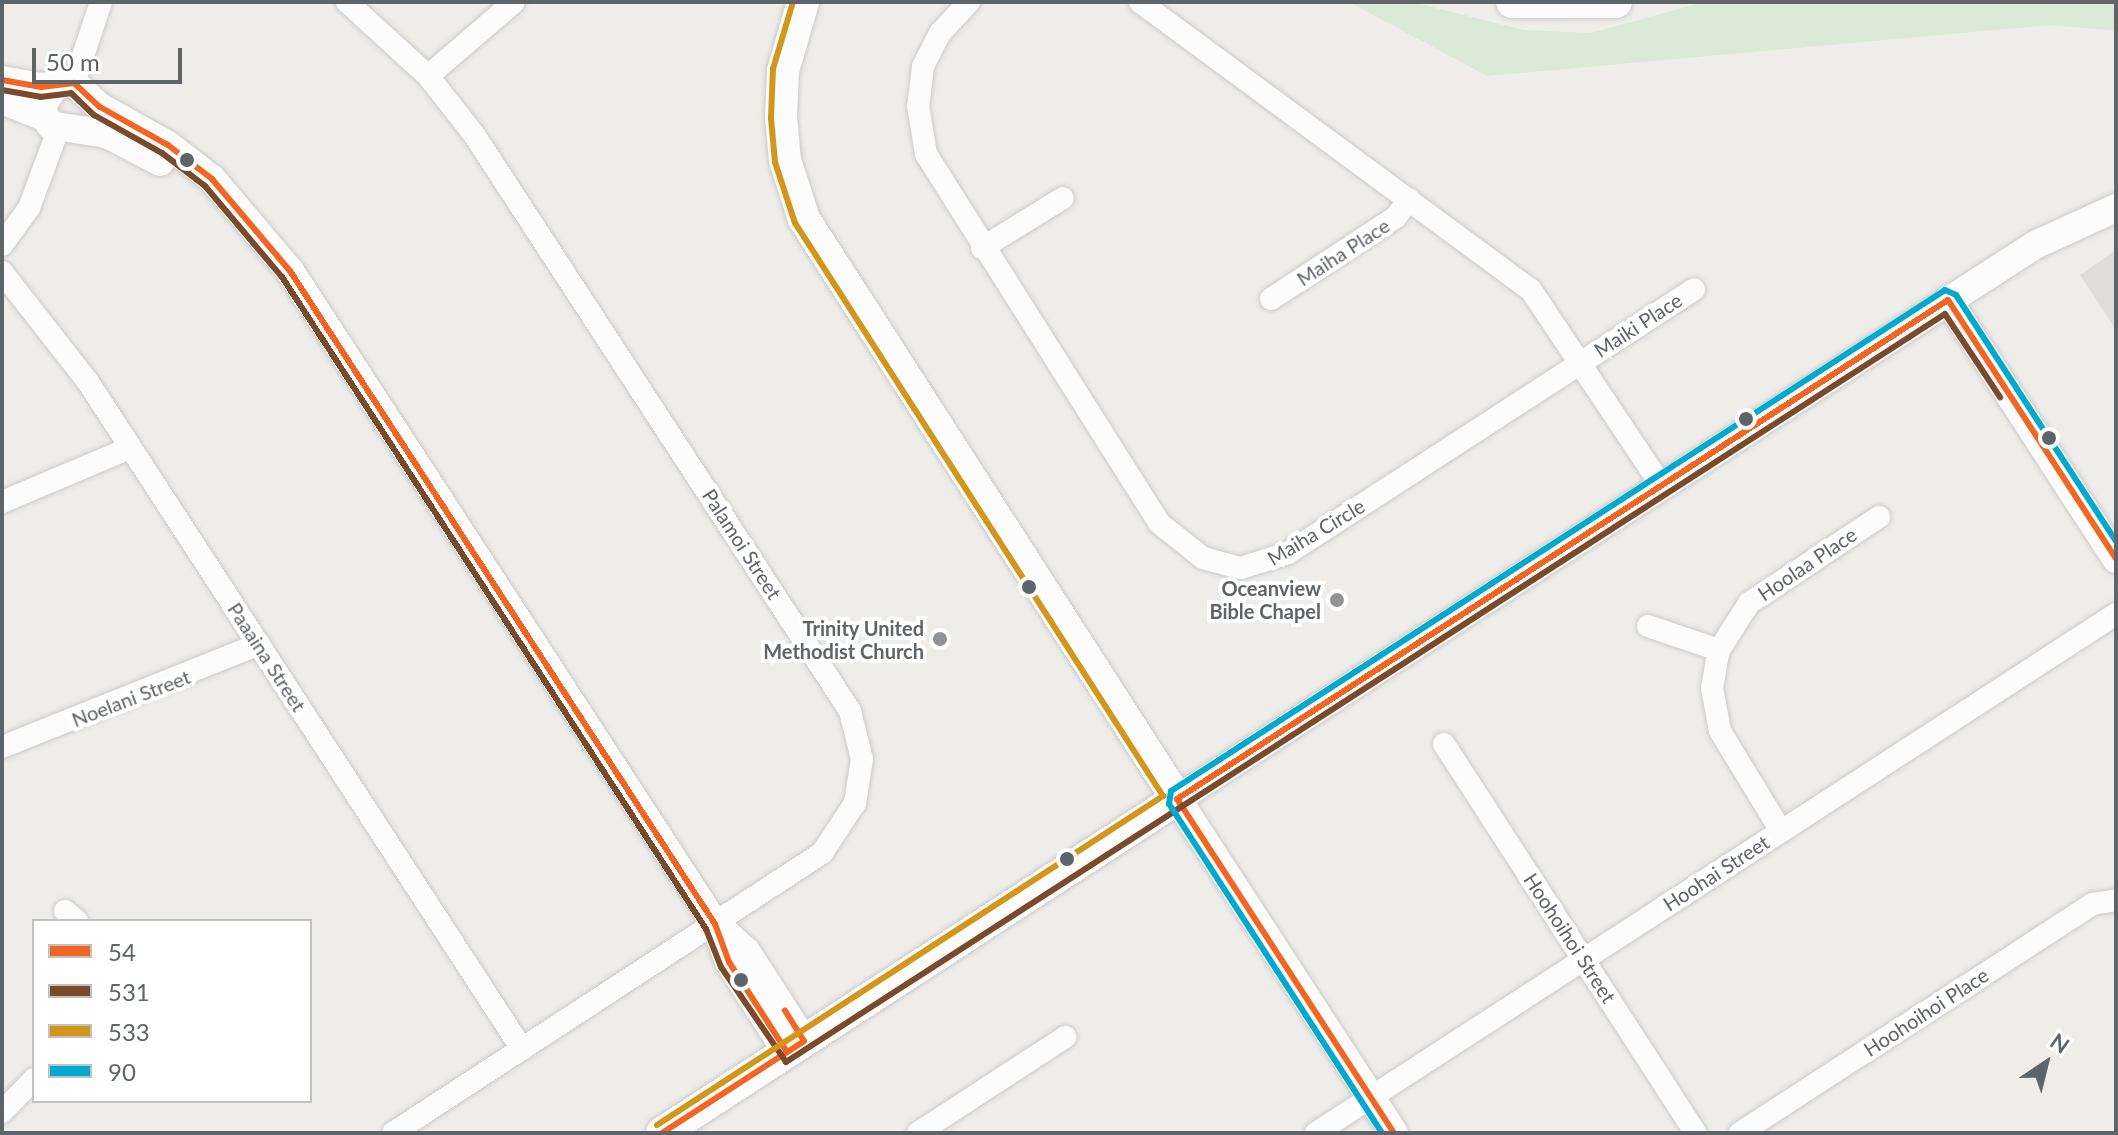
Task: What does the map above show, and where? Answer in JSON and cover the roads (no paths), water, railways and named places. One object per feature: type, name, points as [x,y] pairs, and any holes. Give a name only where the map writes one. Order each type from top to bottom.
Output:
[{"type":"main road","points":[[662,1133],[1177,799],[804,219],[785,160],[781,118],[783,71],[803,2]]},
{"type":"main road","points":[[1512,2],[1616,2]]},
{"type":"street","points":[[72,88],[101,2]]},
{"type":"street","name":"Palamoi Street","points":[[347,2],[428,76],[519,204],[805,641],[857,730],[860,781],[855,803],[835,839],[806,865],[393,1133]]},
{"type":"street","points":[[428,76],[514,2]]},
{"type":"street","name":"Maiha Circle","points":[[969,2],[940,33],[923,67],[919,133],[937,178],[1159,523],[1183,546],[1221,565],[1259,566],[1288,553],[1582,362]]},
{"type":"street","points":[[1140,2],[1531,290],[1582,362],[1661,485]]},
{"type":"street","points":[[2,80],[72,88],[187,159],[212,179],[290,271],[715,924],[746,951],[796,1047]]},
{"type":"street","points":[[2,245],[29,208],[59,125],[89,114],[72,88]]},
{"type":"street","points":[[59,125],[42,99],[72,88]]},
{"type":"street","points":[[2,100],[59,125],[107,134],[139,149],[235,208]]},
{"type":"street","points":[[982,248],[1063,198]]},
{"type":"street","name":"Maiha Place","points":[[1271,299],[1396,217],[1409,199]]},
{"type":"street","points":[[1394,1133],[1177,799],[2035,245],[2116,208]]},
{"type":"street","name":"Paaaina Street","points":[[2,272],[47,325],[130,448],[522,1049]]},
{"type":"street","name":"Maiki Place","points":[[1582,362],[1694,289]]},
{"type":"street","points":[[1948,300],[2116,559]]},
{"type":"street","points":[[2,502],[130,448]]},
{"type":"street","name":"Hoolaa Place","points":[[1781,831],[1720,731],[1712,688],[1719,650],[1749,603],[1879,517]]},
{"type":"street","name":"Hoohai Street","points":[[1316,1133],[2116,614]]},
{"type":"street","points":[[1648,626],[1719,650]]},
{"type":"street","name":"Noelani Street","points":[[2,747],[259,644]]},
{"type":"street","name":"Hoohoihoi Street","points":[[1444,744],[1696,1133]]},
{"type":"street","name":"Hoohoihoi Place","points":[[1740,1133],[2092,904],[2116,900]]},
{"type":"street","points":[[918,1133],[1065,1037]]},
{"type":"street","points":[[2,1112],[32,1081]]},
{"type":"place","name":"Oceanview Bible Chapel","points":[[1337,600]]},
{"type":"place","name":"Trinity United Methodist Church","points":[[940,639]]}]
